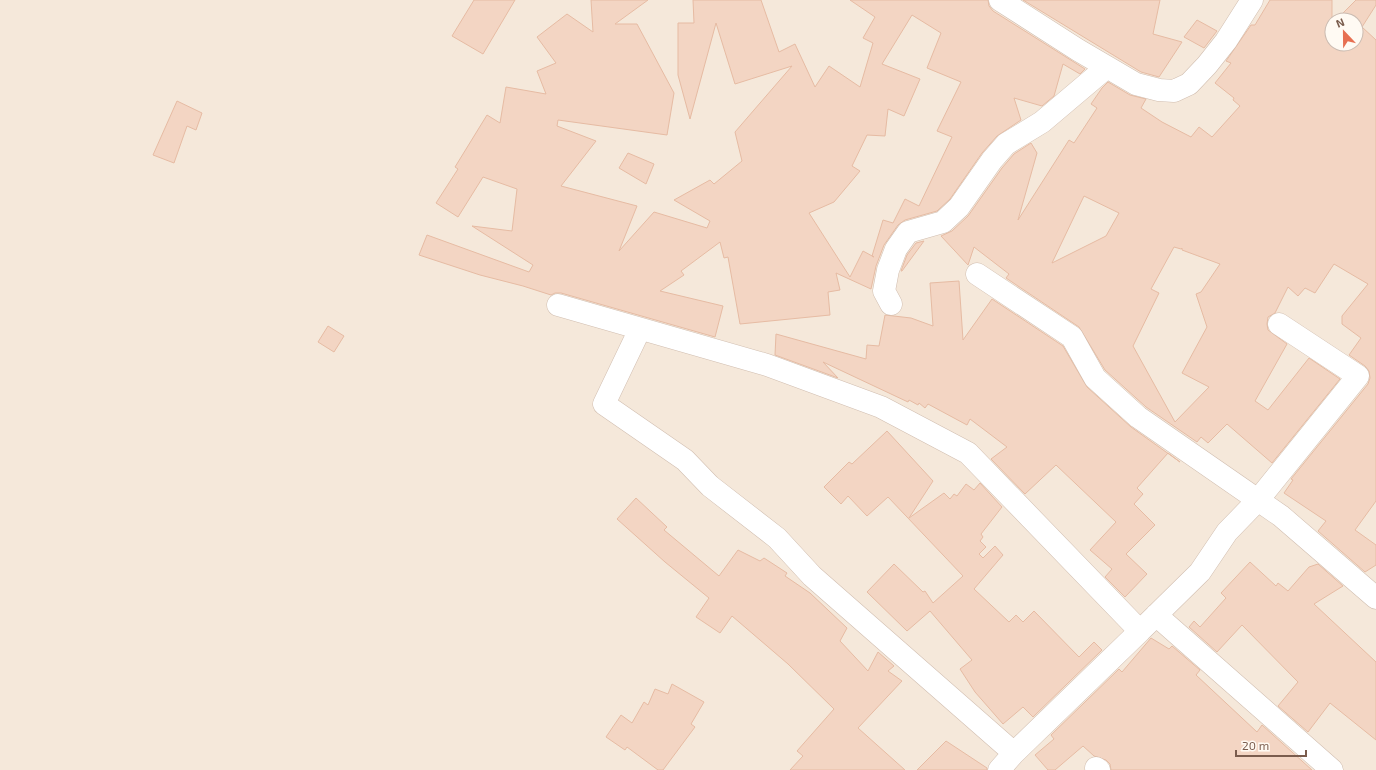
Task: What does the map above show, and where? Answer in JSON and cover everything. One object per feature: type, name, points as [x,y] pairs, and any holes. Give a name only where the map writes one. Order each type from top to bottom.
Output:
[{"type":"street","points":[[1000,0],[1136,84],[1159,90],[1174,91],[1189,84],[1207,65],[1226,41],[1252,0]]},
{"type":"street","points":[[891,304],[884,292],[888,270],[896,249],[908,232],[943,222],[958,207],[992,160],[1006,144],[1042,122],[1107,67]]},
{"type":"street","points":[[977,274],[1072,337],[1095,378],[1138,417],[1281,516],[1376,598]]},
{"type":"street","points":[[558,305],[767,365],[880,407],[968,452],[1140,631]]},
{"type":"street","points":[[999,770],[1014,753],[1200,572],[1227,532],[1258,500],[1358,376],[1279,324]]},
{"type":"street","points":[[640,329],[604,404],[686,460],[710,486],[777,538],[812,576],[1014,753]]},
{"type":"street","points":[[1156,615],[1332,770]]},
{"type":"shaded area","points":[[0,0],[1376,0],[1376,770],[0,770]]},
{"type":"building","points":[[474,0],[515,0],[483,54],[452,36]]},
{"type":"building","points":[[591,0],[648,0],[615,24],[637,24],[674,93],[667,135],[558,120],[557,126],[596,141],[561,186],[637,206],[619,251],[654,212],[707,228],[710,221],[674,200],[710,180],[714,184],[742,161],[735,132],[792,66],[735,84],[716,23],[690,119],[678,75],[678,23],[694,23],[693,0],[761,0],[779,52],[795,44],[815,87],[829,66],[860,87],[873,43],[863,38],[875,17],[850,0],[988,0],[989,6],[993,11],[1085,69],[1080,74],[1063,64],[1054,96],[1042,106],[1014,98],[1021,120],[997,136],[982,153],[950,199],[937,211],[905,220],[898,225],[884,245],[876,266],[871,289],[836,273],[840,290],[828,292],[830,315],[740,324],[728,257],[724,258],[720,242],[681,271],[684,275],[660,291],[723,306],[715,337],[561,293],[551,295],[480,275],[419,255],[427,235],[529,272],[533,265],[472,226],[512,231],[517,189],[483,177],[458,217],[436,203],[458,169],[455,167],[487,115],[500,123],[506,87],[546,94],[537,71],[556,63],[537,37],[567,14],[593,32]],"holes":[[[912,15],[941,33],[927,68],[961,82],[937,131],[952,137],[919,206],[905,199],[893,223],[883,220],[872,256],[863,251],[850,277],[809,213],[834,202],[860,171],[852,166],[867,135],[885,136],[888,109],[904,116],[920,79],[882,64]]]},
{"type":"building","points":[[1023,0],[1160,0],[1153,34],[1182,42],[1159,77],[1141,72]]},
{"type":"building","points":[[1270,0],[1332,0],[1332,12],[1324,12],[1324,52],[1364,52],[1364,29],[1376,40],[1376,501],[1355,530],[1376,545],[1376,565],[1365,572],[1318,531],[1326,521],[1284,493],[1293,480],[1291,479],[1368,384],[1370,378],[1369,371],[1365,366],[1349,355],[1361,338],[1342,324],[1342,316],[1368,284],[1334,264],[1315,293],[1305,288],[1298,296],[1288,287],[1275,313],[1268,317],[1268,330],[1287,344],[1255,401],[1268,410],[1309,358],[1340,379],[1272,463],[1227,424],[1208,443],[1201,437],[1197,442],[1146,407],[1105,370],[1079,327],[1006,278],[1009,274],[974,247],[968,265],[941,236],[952,231],[968,216],[1002,168],[1014,154],[1031,143],[1037,153],[1018,220],[1069,140],[1074,143],[1097,108],[1091,104],[1108,82],[1130,95],[1146,99],[1141,108],[1162,122],[1191,137],[1199,127],[1212,137],[1240,106],[1233,100],[1234,98],[1215,83],[1231,63],[1226,61],[1251,25],[1255,25]],"holes":[[[1084,196],[1119,213],[1106,236],[1052,263]],[[1174,247],[1182,248],[1182,250],[1220,264],[1201,292],[1196,294],[1207,327],[1182,373],[1209,387],[1175,422],[1133,346],[1159,293],[1151,289]]]},
{"type":"building","points":[[1356,0],[1376,0],[1376,5],[1364,24],[1364,12],[1344,12]]},
{"type":"building","points":[[1197,20],[1217,31],[1204,48],[1184,37]]},
{"type":"building","points":[[177,101],[202,113],[196,130],[187,126],[174,163],[153,155]]},
{"type":"building","points":[[628,153],[654,164],[646,184],[619,168]]},
{"type":"building","points":[[924,241],[901,271],[907,255],[916,243]]},
{"type":"building","points":[[959,281],[963,340],[992,299],[1063,346],[1087,387],[1131,427],[1168,453],[1137,488],[1143,494],[1134,504],[1155,525],[1126,554],[1147,574],[1125,597],[1105,577],[1112,569],[1090,550],[1116,522],[1056,465],[1025,494],[991,459],[1007,447],[970,419],[967,425],[928,404],[925,408],[919,403],[918,405],[909,400],[908,402],[823,362],[838,378],[775,355],[776,334],[866,359],[867,345],[879,346],[885,315],[911,318],[933,326],[930,283]]},
{"type":"building","points":[[328,326],[344,336],[334,352],[318,342]]},
{"type":"building","points":[[887,431],[933,481],[909,518],[944,493],[950,499],[954,494],[957,496],[966,484],[974,490],[980,483],[1002,507],[981,534],[983,537],[980,541],[986,547],[979,554],[983,558],[995,546],[1003,555],[974,589],[1009,622],[1016,615],[1023,622],[1034,611],[1079,657],[1094,642],[1102,650],[1033,717],[1023,707],[1003,724],[975,692],[960,669],[972,660],[930,611],[907,631],[867,592],[894,564],[923,592],[925,591],[933,603],[963,576],[888,497],[867,516],[848,496],[841,504],[824,487],[849,462],[852,464]]},
{"type":"building","points":[[636,498],[667,527],[664,530],[719,576],[738,550],[760,561],[764,558],[787,573],[785,576],[810,593],[847,628],[840,641],[868,671],[878,652],[894,666],[888,671],[902,681],[858,728],[905,770],[790,770],[803,756],[797,751],[834,709],[788,664],[732,616],[720,633],[696,617],[709,598],[665,562],[617,519]]},
{"type":"building","points":[[1250,562],[1276,586],[1278,583],[1288,591],[1309,567],[1318,564],[1343,586],[1314,604],[1376,662],[1376,740],[1330,703],[1308,732],[1278,706],[1298,682],[1242,625],[1217,652],[1189,627],[1194,621],[1200,627],[1226,598],[1221,593]]},
{"type":"building","points":[[1151,638],[1169,649],[1172,646],[1200,670],[1196,675],[1257,732],[1262,725],[1312,770],[1111,770],[1110,764],[1106,760],[1094,756],[1083,746],[1055,770],[1048,770],[1035,755],[1054,739],[1051,735],[1119,669],[1122,672]]},
{"type":"building","points":[[672,684],[704,702],[691,724],[695,727],[663,770],[658,770],[627,747],[625,750],[606,737],[621,715],[632,723],[644,702],[648,705],[655,689],[668,694]]},
{"type":"building","points":[[946,741],[987,768],[987,770],[917,770]]}]
